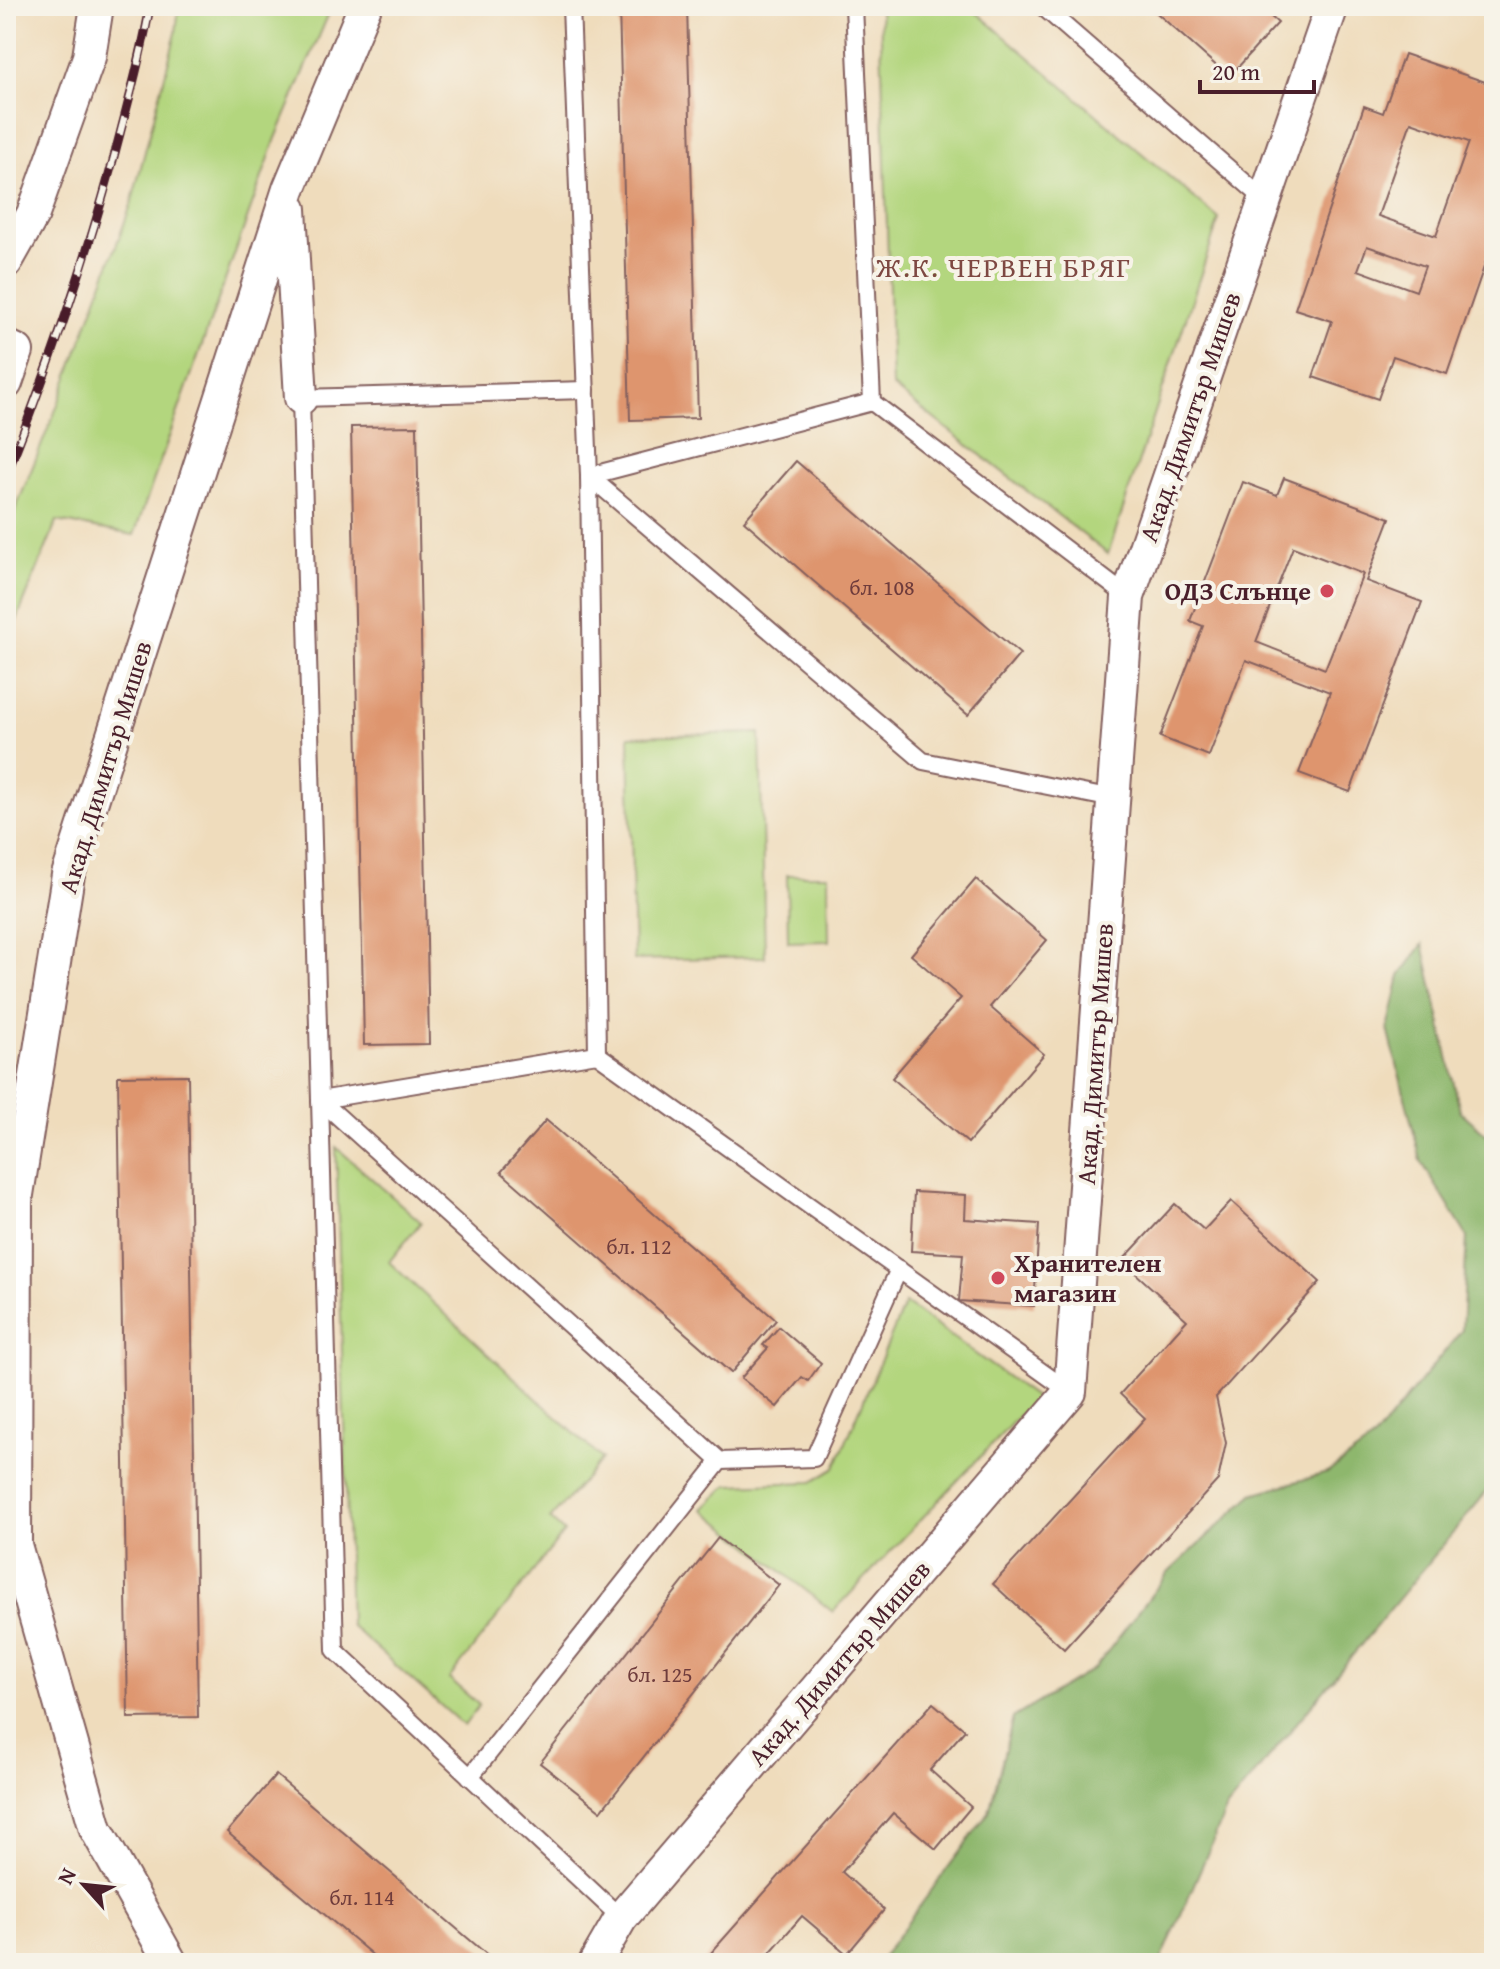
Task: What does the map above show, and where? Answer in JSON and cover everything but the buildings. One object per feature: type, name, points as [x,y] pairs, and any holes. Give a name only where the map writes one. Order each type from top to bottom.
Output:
[{"type":"street","points":[[6,262],[33,214],[84,72],[97,6]]},
{"type":"street","name":"Акад. Димитър Мишев","points":[[171,1963],[96,1829],[15,1545],[16,1201],[68,875],[289,189],[365,6]]},
{"type":"street","name":"Акад. Димитър Мишев","points":[[595,1963],[621,1918],[1070,1392],[1128,597],[1332,6]]},
{"type":"street","points":[[289,189],[301,398]]},
{"type":"street","points":[[6,346],[17,351],[6,383]]},
{"type":"lane","points":[[571,6],[589,476],[597,1054]]},
{"type":"lane","points":[[854,6],[872,402]]},
{"type":"lane","points":[[1042,6],[1265,200]]},
{"type":"lane","points":[[586,390],[301,398],[335,1650],[621,1918]]},
{"type":"lane","points":[[589,476],[872,402]]},
{"type":"lane","points":[[872,402],[1128,597]]},
{"type":"lane","points":[[589,476],[923,761],[1113,799]]},
{"type":"lane","points":[[320,1100],[597,1054],[1070,1392]]},
{"type":"lane","points":[[320,1100],[720,1461],[814,1458],[899,1269]]},
{"type":"lane","points":[[470,1777],[720,1461]]},
{"type":"green space","points":[[179,6],[332,6],[276,138],[134,535],[57,521],[6,646],[6,533],[60,399],[131,205],[176,33]]},
{"type":"green space","points":[[880,6],[969,6],[1219,219],[1108,554],[892,386]]},
{"type":"green space","points":[[760,733],[765,957],[634,960],[629,736]]},
{"type":"green space","points":[[787,875],[828,875],[829,941],[788,942]]},
{"type":"green space","points":[[1423,944],[1460,1111],[1494,1141],[1494,1483],[1227,1808],[1160,1963],[878,1963],[989,1812],[1013,1718],[1095,1668],[1169,1572],[1253,1494],[1327,1473],[1373,1440],[1462,1330],[1467,1236],[1421,1161],[1388,1029],[1400,976]]},
{"type":"green space","points":[[336,1147],[421,1222],[389,1262],[602,1459],[550,1519],[564,1532],[449,1679],[479,1705],[464,1726],[350,1625]]},
{"type":"green space","points":[[905,1303],[1036,1398],[833,1612],[703,1509],[728,1485],[812,1482],[835,1468]]},
{"type":"railway","points":[[6,476],[39,391],[97,218],[133,84],[150,6]]},
{"type":"place","name":"ОДЗ Слънце","points":[[1327,591]]},
{"type":"place","name":"Хранителен магазин","points":[[998,1278]]},
{"type":"district","name":"Ж.К. ЧЕРВЕН БРЯГ","points":[[1004,267]]}]
